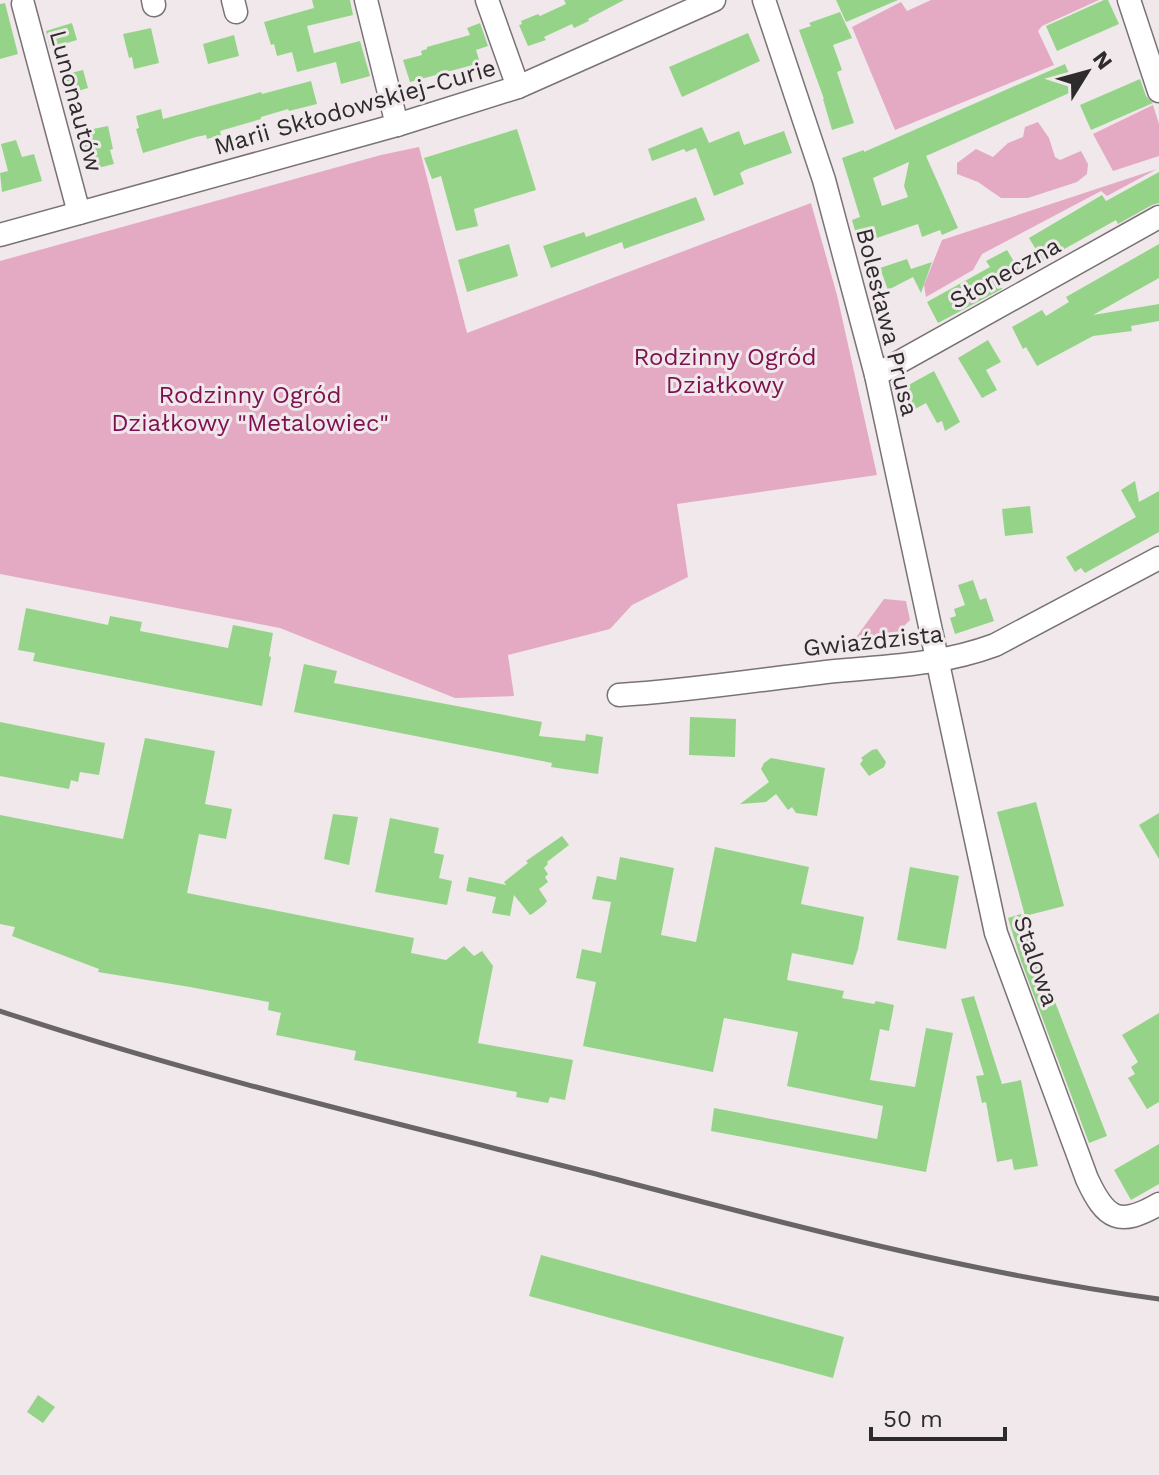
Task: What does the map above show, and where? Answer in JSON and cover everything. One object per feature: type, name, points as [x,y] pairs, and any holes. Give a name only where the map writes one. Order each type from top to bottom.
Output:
[{"type":"street","points":[[366,0],[397,125]]},
{"type":"street","points":[[487,0],[518,87]]},
{"type":"street","name":"Marii Skłodowskiej-Curie","points":[[0,235],[397,125],[518,87],[714,0]]},
{"type":"street","name":"Bolesława Prusa","points":[[764,0],[824,180],[876,375],[936,662]]},
{"type":"street","points":[[1129,0],[1159,91]]},
{"type":"street","name":"Lunonautów","points":[[23,4],[79,213]]},
{"type":"street","name":"Słoneczna","points":[[876,375],[1159,217]]},
{"type":"street","name":"Gwiaździsta","points":[[619,695],[936,662],[968,655],[995,645],[1159,558]]},
{"type":"street","name":"Stalowa","points":[[936,662],[996,933],[1087,1179],[1099,1202],[1107,1211],[1118,1216],[1135,1216],[1159,1204]]},
{"type":"green space","points":[[931,0],[1099,0],[1042,26],[1038,31],[1054,65],[895,130],[852,27],[901,2],[907,11]]},
{"type":"green space","points":[[1153,105],[1159,124],[1159,156],[1113,171],[1093,134]]},
{"type":"green space","points":[[1038,122],[1049,138],[1055,157],[1060,160],[1081,151],[1088,164],[1087,174],[1077,182],[1028,198],[1001,198],[978,182],[957,174],[957,163],[976,149],[993,157],[1008,143],[1023,137],[1025,127]]},
{"type":"green space","name":"Rodzinny Ogród Działkowy \"Metalowiec\"","points":[[419,147],[467,333],[811,203],[837,295],[877,475],[677,504],[688,577],[632,605],[610,629],[508,655],[514,696],[455,698],[280,628],[0,574],[0,261]]},
{"type":"green space","points":[[1157,169],[1107,196],[1101,191],[982,254],[973,270],[926,297],[924,285],[942,240]]},
{"type":"green space","points":[[884,599],[906,601],[910,620],[893,637],[852,643]]},
{"type":"building","points":[[312,0],[350,0],[353,15],[307,26],[314,53],[360,41],[370,76],[341,84],[336,62],[297,72],[292,52],[277,56],[264,22],[314,8]]},
{"type":"building","points":[[564,0],[624,0],[589,21],[574,28],[572,24],[544,37],[546,40],[528,46],[519,25],[521,21],[566,4]]},
{"type":"building","points":[[836,0],[898,0],[846,22]]},
{"type":"building","points":[[1108,0],[1119,24],[1057,51],[1046,26]]},
{"type":"building","points":[[5,3],[18,54],[0,59],[0,4]]},
{"type":"building","points":[[840,12],[852,38],[833,45],[842,70],[837,72],[854,123],[832,130],[799,30]]},
{"type":"building","points":[[72,23],[77,40],[50,48],[46,31]]},
{"type":"building","points":[[480,23],[488,46],[476,50],[480,63],[410,82],[403,60],[422,55],[421,51],[427,47],[470,35],[467,28]]},
{"type":"building","points":[[151,28],[159,63],[134,69],[123,34]]},
{"type":"building","points":[[748,33],[760,61],[682,97],[669,67]]},
{"type":"building","points":[[234,35],[239,56],[208,64],[203,44]]},
{"type":"building","points":[[1065,64],[1076,90],[926,156],[958,228],[942,235],[940,230],[922,237],[918,224],[859,244],[852,220],[860,217],[842,158],[864,152]],"holes":[[[909,162],[904,186],[908,197],[882,206],[873,178]]]},
{"type":"building","points":[[83,70],[88,88],[68,94],[63,75]]},
{"type":"building","points":[[1140,79],[1146,96],[1153,103],[1091,130],[1080,105]]},
{"type":"building","points":[[311,81],[317,104],[261,117],[220,131],[221,135],[207,139],[206,135],[196,137],[143,153],[136,129],[139,128],[136,116],[161,109],[163,119]]},
{"type":"building","points":[[108,126],[114,164],[94,169],[90,154],[84,155],[80,136],[89,134],[88,130]]},
{"type":"building","points":[[702,127],[709,143],[739,131],[744,145],[784,131],[792,153],[745,170],[740,173],[744,184],[714,196],[696,148],[686,152],[684,149],[652,161],[648,149]]},
{"type":"building","points":[[517,129],[536,190],[474,209],[478,226],[456,231],[441,176],[432,179],[424,158]]},
{"type":"building","points":[[16,140],[22,157],[34,154],[42,181],[2,192],[0,173],[8,171],[1,144]]},
{"type":"building","points":[[1159,172],[1159,203],[1118,224],[1116,220],[1043,261],[1029,238],[1102,195],[1106,201]]},
{"type":"building","points":[[696,197],[705,220],[624,249],[622,242],[551,268],[543,246],[584,232],[586,237]]},
{"type":"building","points":[[509,244],[518,276],[467,292],[458,260]]},
{"type":"building","points":[[1159,244],[1159,278],[1093,315],[1159,304],[1159,321],[1131,326],[1132,331],[1093,336],[1037,366],[1026,347],[1023,349],[1012,327],[1042,310],[1046,316],[1069,302],[1066,297]]},
{"type":"building","points":[[1007,250],[1021,273],[1000,285],[1002,289],[938,323],[927,302],[990,267],[986,261]]},
{"type":"building","points":[[907,259],[911,269],[932,262],[921,293],[913,277],[888,290],[880,268]]},
{"type":"building","points":[[988,340],[1001,362],[986,370],[997,390],[982,398],[958,358]]},
{"type":"building","points":[[934,371],[960,422],[945,431],[942,421],[937,423],[926,403],[915,409],[903,388]]},
{"type":"building","points":[[1135,481],[1139,502],[1159,491],[1159,532],[1085,573],[1081,568],[1075,572],[1066,557],[1136,517],[1121,490]]},
{"type":"building","points":[[1030,506],[1033,533],[1005,536],[1002,509]]},
{"type":"building","points":[[973,580],[980,600],[986,598],[994,621],[955,634],[950,618],[956,616],[954,609],[965,605],[958,585]]},
{"type":"building","points":[[26,608],[108,625],[110,616],[142,622],[140,631],[228,648],[233,625],[273,633],[262,706],[33,661],[35,653],[18,650]]},
{"type":"building","points":[[304,664],[337,671],[334,683],[542,722],[539,736],[585,741],[586,734],[603,737],[598,774],[551,767],[552,763],[294,712]]},
{"type":"building","points":[[690,717],[736,719],[735,757],[689,755]]},
{"type":"building","points":[[0,722],[105,743],[99,775],[80,772],[78,782],[71,780],[69,789],[0,776]]},
{"type":"building","points":[[145,738],[215,751],[205,804],[232,809],[226,839],[199,834],[187,893],[414,938],[411,953],[446,960],[464,946],[474,956],[482,951],[493,966],[478,1043],[573,1060],[565,1100],[550,1097],[548,1103],[516,1097],[517,1092],[354,1060],[356,1051],[276,1035],[281,1013],[268,1010],[269,1002],[98,972],[99,969],[12,936],[15,927],[0,924],[0,815],[123,839]]},
{"type":"building","points":[[877,749],[886,762],[884,767],[869,776],[860,764],[861,758]]},
{"type":"building","points":[[771,758],[825,768],[817,816],[796,813],[792,807],[788,810],[776,794],[766,802],[740,804],[769,782],[761,769]]},
{"type":"building","points":[[1036,802],[1064,906],[1025,916],[997,812]]},
{"type":"building","points":[[1159,813],[1159,859],[1139,825]]},
{"type":"building","points":[[333,814],[358,817],[349,865],[324,859]]},
{"type":"building","points":[[390,818],[439,828],[434,853],[444,855],[439,878],[452,881],[447,905],[375,892]]},
{"type":"building","points":[[562,836],[569,845],[547,862],[544,868],[548,882],[539,889],[547,901],[532,914],[514,895],[510,916],[492,913],[496,897],[466,891],[469,877],[506,885],[504,882],[528,863],[526,861]]},
{"type":"building","points":[[715,847],[809,867],[801,904],[864,917],[853,965],[792,953],[787,980],[844,991],[842,998],[894,1005],[889,1031],[880,1029],[870,1080],[915,1087],[926,1028],[953,1033],[926,1172],[711,1131],[714,1108],[877,1139],[883,1106],[787,1086],[798,1032],[724,1018],[713,1072],[583,1046],[596,982],[576,978],[582,949],[601,953],[611,902],[592,899],[597,876],[616,880],[620,857],[674,868],[661,935],[696,942]]},
{"type":"building","points":[[910,867],[959,876],[946,949],[897,940]]},
{"type":"building","points":[[1021,914],[1107,1136],[1089,1143],[1008,918]]},
{"type":"building","points":[[974,996],[1002,1084],[1021,1080],[1038,1166],[1014,1170],[1012,1159],[997,1162],[986,1102],[982,1103],[976,1076],[984,1075],[961,999]]},
{"type":"building","points":[[1159,1013],[1159,1102],[1147,1109],[1128,1078],[1135,1074],[1131,1067],[1138,1062],[1122,1035]]},
{"type":"building","points":[[1159,1144],[1159,1184],[1131,1200],[1114,1170]]},
{"type":"building","points":[[541,1255],[844,1337],[833,1378],[529,1296]]},
{"type":"building","points":[[38,1395],[55,1407],[43,1423],[27,1412]]},
{"type":"railway","points":[[0,1011],[292,1097],[800,1227],[1015,1275],[1159,1299]]},
{"type":"park label","name":"Rodzinny Ogród Działkowy","points":[[725,371]]}]
